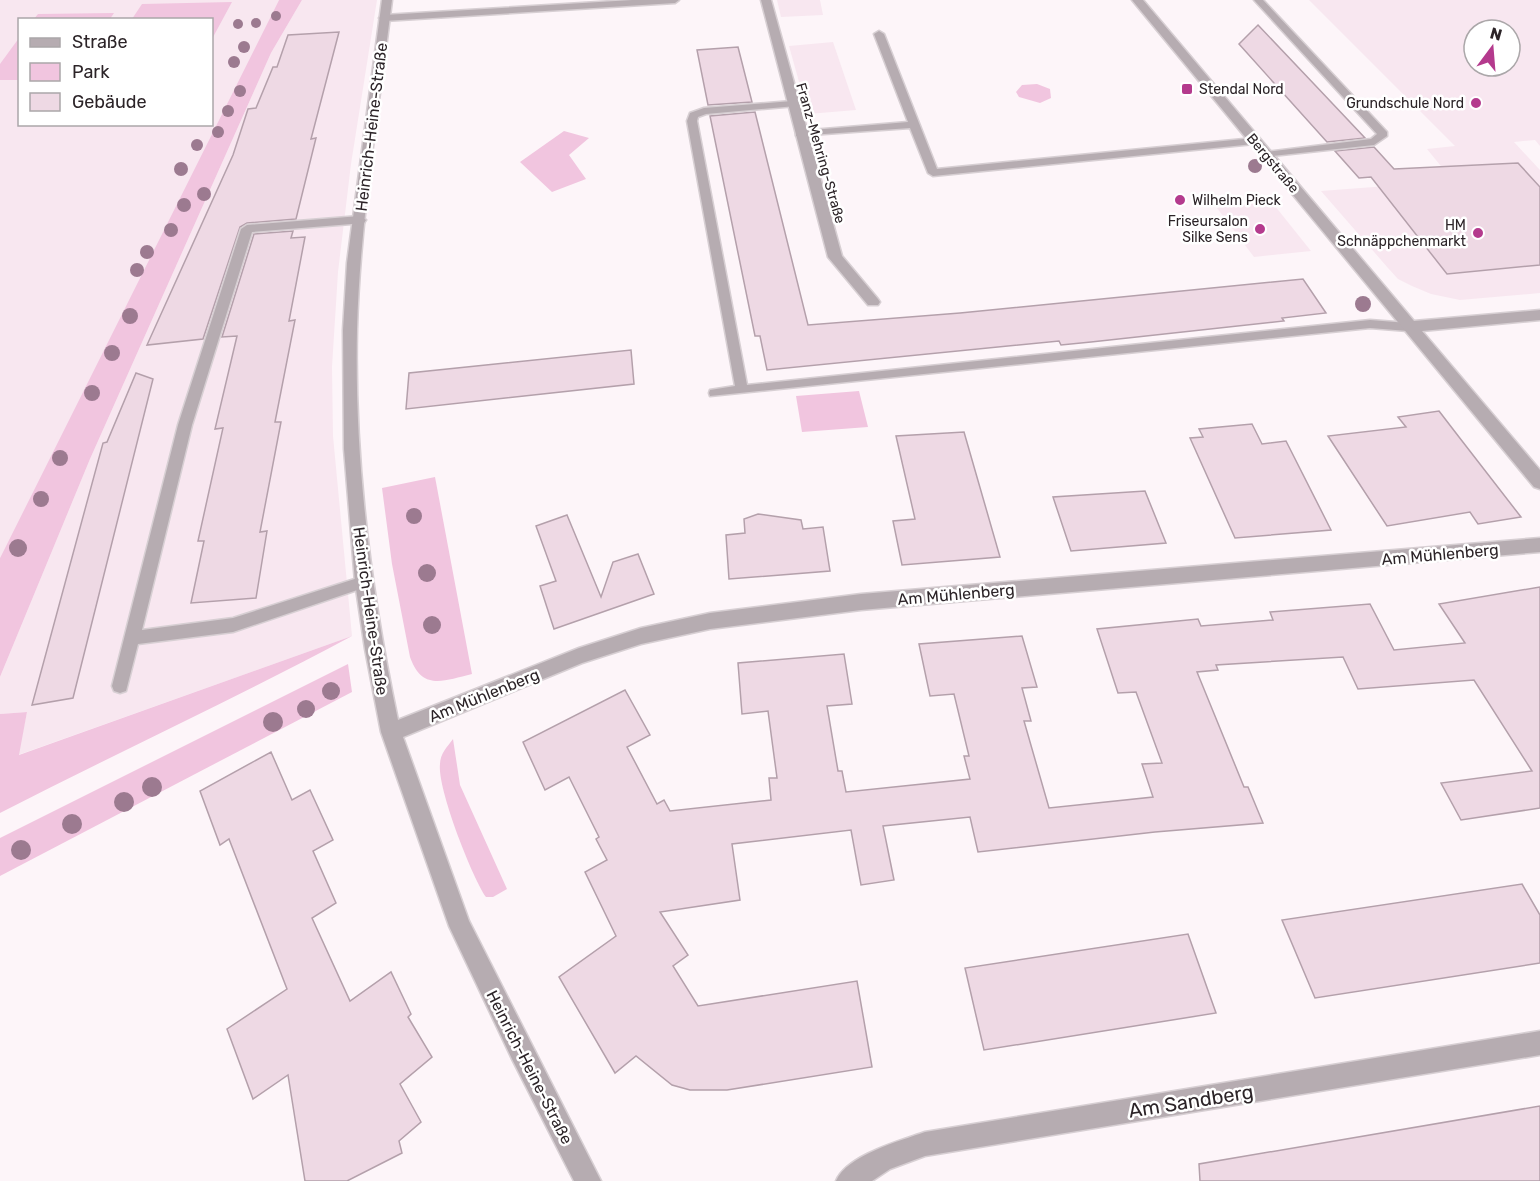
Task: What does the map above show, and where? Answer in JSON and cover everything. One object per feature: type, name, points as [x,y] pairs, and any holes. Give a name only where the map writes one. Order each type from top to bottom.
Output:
[{"type":"street","name":"Franz-Mehring-Straße","points":[[766,0],[800,134],[835,257],[873,302]]},
{"type":"street","name":"Bergstraße","points":[[1137,0],[1408,327],[1540,482]]},
{"type":"street","name":"Heinrich-Heine-Straße","points":[[386,9],[353,281],[349,372],[352,449],[364,582],[374,649],[391,732],[460,926],[520,1051],[588,1181]]},
{"type":"street","points":[[1408,327],[1540,315]]},
{"type":"street","name":"Am Mühlenberg","points":[[391,732],[579,656],[640,636],[710,621],[861,602],[1540,545]]},
{"type":"street","name":"Am Sandberg","points":[[849,1181],[883,1159],[925,1144],[1540,1043]]},
{"type":"lane","points":[[386,9],[675,0]]},
{"type":"lane","points":[[1258,0],[1383,134],[1374,142],[1266,155]]},
{"type":"lane","points":[[879,34],[933,172],[1254,141]]},
{"type":"lane","points":[[742,390],[693,120],[694,115],[704,111],[792,104]]},
{"type":"lane","points":[[800,134],[914,125]]},
{"type":"lane","points":[[120,686],[185,425],[247,229],[360,220]]},
{"type":"lane","points":[[715,393],[1370,324],[1408,327]]},
{"type":"lane","points":[[132,638],[233,625],[364,582]]},
{"type":"shaded area","points":[[0,0],[279,0],[0,558]]},
{"type":"shaded area","points":[[302,0],[377,0],[351,164],[338,272],[332,367],[333,436],[352,636],[18,755],[27,712],[0,714],[0,677],[90,459],[271,53]]},
{"type":"shaded area","points":[[777,0],[820,0],[823,15],[781,17]]},
{"type":"shaded area","points":[[1309,0],[1540,0],[1540,146],[1535,140],[1514,142],[1540,170],[1540,293],[1460,300],[1431,294],[1412,286],[1398,279],[1321,191],[1453,181],[1427,149],[1455,146]]},
{"type":"shaded area","points":[[833,42],[856,110],[808,114],[789,46]]},
{"type":"shaded area","points":[[1271,201],[1311,251],[1254,257],[1217,208]]},
{"type":"green space","points":[[279,0],[302,0],[271,53],[90,459],[0,677],[0,558]]},
{"type":"green space","points":[[232,2],[213,37],[213,18],[133,18],[142,4]]},
{"type":"green space","points":[[114,13],[111,18],[35,18],[38,14]]},
{"type":"green space","points":[[18,39],[18,80],[0,80],[0,64]]},
{"type":"green space","points":[[1037,84],[1050,89],[1051,98],[1040,103],[1019,97],[1016,92],[1022,85]]},
{"type":"green space","points":[[564,131],[589,138],[569,155],[586,179],[552,192],[520,162]]},
{"type":"green space","points":[[859,391],[868,427],[802,432],[796,396]]},
{"type":"green space","points":[[435,477],[472,674],[443,681],[427,679],[421,675],[410,657],[392,564],[382,488]]},
{"type":"green space","points":[[352,636],[0,813],[0,714],[27,712],[19,755]]},
{"type":"green space","points":[[348,664],[352,692],[0,876],[0,838]]},
{"type":"green space","points":[[453,739],[460,785],[507,889],[493,897],[486,897],[472,871],[444,792],[440,760]]},
{"type":"building","points":[[1258,25],[1365,138],[1327,142],[1239,44]]},
{"type":"building","points":[[339,32],[311,139],[316,138],[296,219],[247,223],[240,227],[203,339],[147,345],[233,155],[248,109],[256,108],[273,67],[277,67],[288,35]]},
{"type":"building","points":[[738,47],[752,102],[708,105],[697,50]]},
{"type":"building","points":[[755,112],[808,325],[960,313],[1303,279],[1326,313],[1282,318],[1284,321],[1091,342],[1061,345],[1059,341],[767,370],[760,336],[755,336],[710,116]]},
{"type":"building","name":"HM Schnäppchenmarkt","points":[[1374,147],[1394,169],[1518,163],[1540,187],[1540,265],[1447,274],[1371,177],[1359,178],[1335,151]]},
{"type":"building","points":[[293,231],[291,238],[305,237],[289,321],[295,320],[275,422],[281,422],[260,532],[267,531],[256,598],[191,603],[204,541],[198,541],[223,428],[215,429],[237,336],[222,337],[254,234]]},
{"type":"building","points":[[631,350],[634,384],[406,409],[409,373]]},
{"type":"building","points":[[136,373],[153,379],[73,698],[32,705],[103,443],[107,442]]},
{"type":"building","points":[[1439,411],[1521,517],[1478,524],[1470,512],[1387,526],[1328,436],[1406,427],[1398,417]]},
{"type":"building","points":[[1252,424],[1262,444],[1286,441],[1331,530],[1235,538],[1190,438],[1203,437],[1199,429]]},
{"type":"building","points":[[964,432],[1000,557],[902,565],[893,521],[915,519],[896,436]]},
{"type":"building","points":[[1145,491],[1166,543],[1071,551],[1053,497]]},
{"type":"building","points":[[758,514],[801,520],[803,529],[823,527],[830,571],[729,579],[726,535],[745,533],[744,519]]},
{"type":"building","points":[[567,515],[601,597],[613,562],[638,554],[654,594],[554,629],[540,586],[556,581],[536,526]]},
{"type":"building","points":[[1540,587],[1540,808],[1461,820],[1441,783],[1532,771],[1474,680],[1358,689],[1343,657],[1216,665],[1218,670],[1197,672],[1244,787],[1248,787],[1263,823],[1155,832],[978,852],[970,817],[883,826],[894,880],[861,885],[851,830],[732,844],[740,900],[660,912],[688,955],[673,966],[698,1006],[857,981],[872,1067],[727,1090],[690,1090],[672,1085],[636,1056],[615,1073],[559,977],[616,936],[585,872],[607,860],[596,839],[599,837],[569,777],[545,790],[523,742],[625,690],[650,735],[627,747],[657,804],[664,800],[670,811],[771,800],[769,778],[777,778],[768,711],[742,714],[738,663],[844,654],[852,704],[827,706],[838,771],[842,771],[846,792],[970,779],[964,756],[969,756],[954,694],[930,696],[919,644],[1022,636],[1037,687],[1022,688],[1031,721],[1024,721],[1049,808],[1153,797],[1142,764],[1162,763],[1136,692],[1118,693],[1097,629],[1198,619],[1201,626],[1273,620],[1270,612],[1370,604],[1394,650],[1465,643],[1439,604]]},
{"type":"building","points":[[271,752],[292,800],[310,790],[333,840],[313,851],[336,903],[312,918],[350,1001],[391,972],[411,1014],[408,1017],[432,1057],[400,1084],[421,1122],[399,1141],[402,1153],[347,1181],[305,1181],[288,1075],[253,1099],[227,1029],[287,989],[229,839],[220,845],[200,791]]},
{"type":"building","points":[[1522,884],[1540,915],[1540,963],[1315,998],[1282,920]]},
{"type":"building","points":[[1188,934],[1216,1013],[984,1050],[965,968]]},
{"type":"building","points":[[1540,1106],[1540,1181],[1200,1181],[1199,1164]]},
{"type":"place","name":"Stendal Nord","points":[[1187,89]]},
{"type":"place","name":"Grundschule Nord","points":[[1476,103]]},
{"type":"place","name":"Wilhelm Pieck","points":[[1180,200]]},
{"type":"place","name":"Friseursalon Silke Sens","points":[[1260,229]]},
{"type":"place","name":"HM Schnäppchenmarkt","points":[[1478,233]]}]
